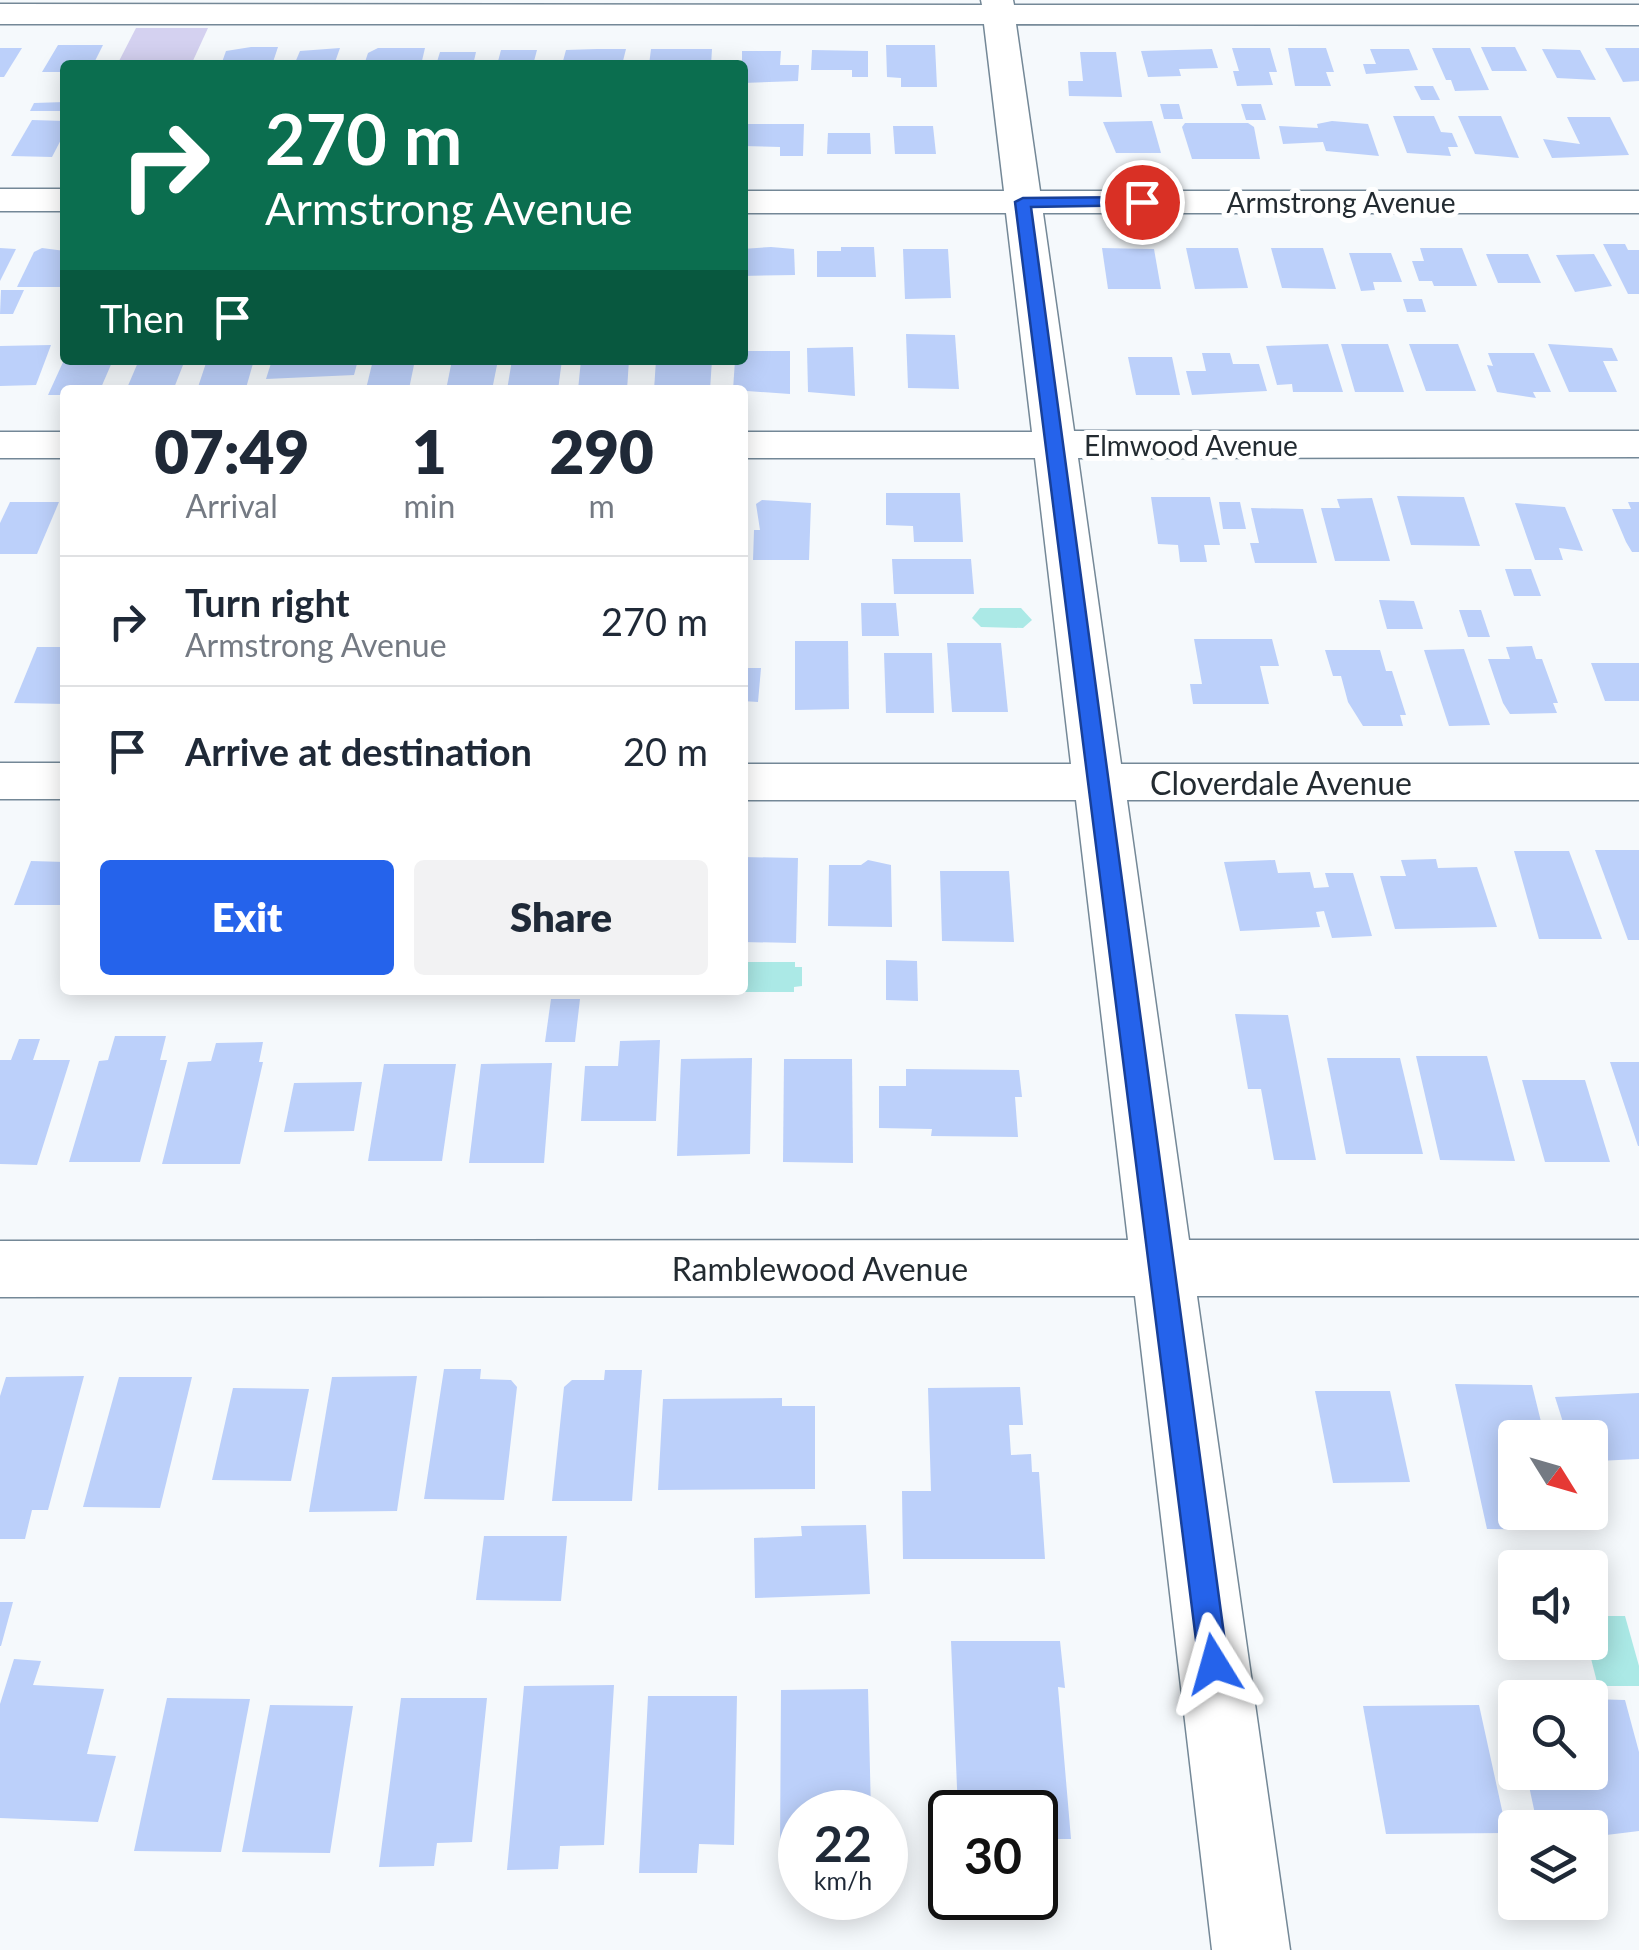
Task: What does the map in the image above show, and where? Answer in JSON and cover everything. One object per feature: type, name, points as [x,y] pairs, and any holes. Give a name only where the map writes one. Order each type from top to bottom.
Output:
[{"type":"street","points":[[0,14],[189,7],[998,8],[1639,15]]},
{"type":"street","points":[[998,8],[1251,1950]]},
{"type":"street","points":[[0,200],[60,200]]},
{"type":"street","name":"Armstrong Avenue","points":[[748,202],[1639,202]]},
{"type":"street","name":"Elmwood Avenue","points":[[748,445],[1639,444]]},
{"type":"street","points":[[0,445],[60,445]]},
{"type":"street","points":[[0,781],[60,781]]},
{"type":"street","name":"Cloverdale Avenue","points":[[748,782],[1639,782]]},
{"type":"street","name":"Ramblewood Avenue","points":[[0,1268],[1639,1268]]},
{"type":"shaded area","points":[[136,28],[208,28],[193,60],[120,60]]},
{"type":"water","points":[[980,608],[1021,608],[1032,620],[1023,628],[981,627],[972,618]]},
{"type":"water","points":[[748,962],[795,962],[795,967],[802,967],[802,986],[794,987],[794,992],[748,992]]},
{"type":"water","points":[[1608,1616],[1625,1616],[1639,1666],[1639,1686],[1608,1686],[1608,1680],[1596,1680],[1591,1660],[1608,1660]]},
{"type":"building","points":[[58,45],[103,45],[96,60],[60,60],[60,72],[42,72]]},
{"type":"building","points":[[886,45],[935,45],[937,87],[901,87],[901,78],[887,77]]},
{"type":"building","points":[[278,47],[274,60],[223,60],[226,51]]},
{"type":"building","points":[[1481,47],[1515,47],[1527,71],[1492,71]]},
{"type":"building","points":[[0,48],[22,48],[4,77],[0,77]]},
{"type":"building","points":[[340,48],[336,60],[296,60],[300,51]]},
{"type":"building","points":[[378,48],[425,48],[422,60],[366,60],[368,53]]},
{"type":"building","points":[[1232,48],[1270,48],[1277,72],[1269,72],[1273,85],[1237,86],[1233,71],[1239,71]]},
{"type":"building","points":[[1288,48],[1326,48],[1334,72],[1326,72],[1331,86],[1295,86]]},
{"type":"building","points":[[1432,48],[1470,48],[1489,90],[1455,91]]},
{"type":"building","points":[[1605,48],[1639,48],[1639,81],[1623,82]]},
{"type":"building","points":[[626,49],[623,60],[563,60],[566,50]]},
{"type":"building","points":[[651,49],[712,49],[711,60],[650,60]]},
{"type":"building","points":[[1212,49],[1218,68],[1179,69],[1181,76],[1148,77],[1141,51]]},
{"type":"building","points":[[1370,49],[1409,49],[1418,70],[1366,74],[1363,64],[1376,64]]},
{"type":"building","points":[[1542,49],[1580,50],[1596,80],[1557,78]]},
{"type":"building","points":[[501,50],[537,50],[534,60],[498,60]]},
{"type":"building","points":[[812,50],[868,51],[868,77],[852,77],[852,70],[811,70]]},
{"type":"building","points":[[742,51],[781,51],[780,65],[799,65],[798,81],[748,83],[748,60],[742,60]]},
{"type":"building","points":[[440,52],[476,52],[474,60],[438,60]]},
{"type":"building","points":[[1080,52],[1116,52],[1122,97],[1069,96],[1068,81],[1083,81]]},
{"type":"building","points":[[1414,86],[1433,86],[1440,100],[1421,100]]},
{"type":"building","points":[[60,102],[60,111],[30,111],[34,103]]},
{"type":"building","points":[[1160,104],[1179,104],[1183,119],[1164,119]]},
{"type":"building","points":[[1241,104],[1261,104],[1266,120],[1246,120]]},
{"type":"building","points":[[1393,116],[1434,116],[1441,132],[1452,133],[1458,147],[1448,147],[1451,156],[1407,153]]},
{"type":"building","points":[[1458,116],[1501,116],[1519,158],[1475,154]]},
{"type":"building","points":[[1567,117],[1610,117],[1629,155],[1552,158],[1543,139],[1580,144]]},
{"type":"building","points":[[32,120],[60,121],[60,142],[52,157],[11,156]]},
{"type":"building","points":[[1152,121],[1161,153],[1116,153],[1103,122]]},
{"type":"building","points":[[1185,123],[1248,123],[1254,127],[1260,159],[1192,159],[1182,127]]},
{"type":"building","points":[[748,124],[804,124],[803,156],[780,156],[780,147],[748,146]]},
{"type":"building","points":[[1317,124],[1368,124],[1379,156],[1326,151],[1323,142],[1283,144],[1279,126],[1318,128]]},
{"type":"building","points":[[893,126],[933,126],[936,154],[895,154]]},
{"type":"building","points":[[828,133],[870,133],[871,154],[827,154]]},
{"type":"building","points":[[1603,244],[1625,244],[1628,250],[1639,250],[1639,294],[1628,294]]},
{"type":"building","points":[[841,247],[874,247],[876,277],[817,277],[817,251],[841,251]]},
{"type":"building","points":[[0,248],[16,249],[0,281]]},
{"type":"building","points":[[42,248],[60,250],[60,287],[17,287],[34,252]]},
{"type":"building","points":[[1102,248],[1154,249],[1161,289],[1108,289]]},
{"type":"building","points":[[1186,248],[1238,248],[1248,288],[1195,289]]},
{"type":"building","points":[[1271,248],[1323,248],[1336,289],[1282,288]]},
{"type":"building","points":[[1420,248],[1462,248],[1477,286],[1434,286],[1432,281],[1419,281],[1412,261],[1424,261]]},
{"type":"building","points":[[748,249],[794,249],[795,275],[748,276]]},
{"type":"building","points":[[903,249],[948,249],[951,298],[905,299]]},
{"type":"building","points":[[1349,253],[1391,253],[1402,282],[1373,282],[1375,290],[1361,291]]},
{"type":"building","points":[[1486,254],[1528,254],[1541,283],[1498,283]]},
{"type":"building","points":[[1594,254],[1612,286],[1575,292],[1556,255]]},
{"type":"building","points":[[1,290],[24,290],[13,314],[0,314]]},
{"type":"building","points":[[1403,299],[1422,299],[1426,312],[1407,312]]},
{"type":"building","points":[[906,334],[955,335],[959,389],[908,388]]},
{"type":"building","points":[[1328,344],[1343,392],[1293,392],[1292,384],[1277,385],[1266,346]]},
{"type":"building","points":[[1341,344],[1388,344],[1404,392],[1355,392]]},
{"type":"building","points":[[1409,344],[1458,344],[1476,391],[1426,391]]},
{"type":"building","points":[[1548,344],[1612,348],[1618,361],[1603,361],[1617,392],[1569,392]]},
{"type":"building","points":[[51,345],[36,385],[0,386],[0,346]]},
{"type":"building","points":[[853,347],[855,396],[808,392],[807,348]]},
{"type":"building","points":[[748,351],[790,351],[790,394],[748,391],[748,385],[733,385],[735,365],[748,365]]},
{"type":"building","points":[[1202,353],[1230,353],[1233,364],[1259,364],[1267,391],[1192,395],[1186,371],[1206,371]]},
{"type":"building","points":[[1488,353],[1534,353],[1551,392],[1533,392],[1536,398],[1497,392],[1487,365],[1493,366]]},
{"type":"building","points":[[1128,357],[1172,357],[1180,395],[1136,395]]},
{"type":"building","points":[[62,365],[111,365],[102,385],[60,385],[60,395],[48,395]]},
{"type":"building","points":[[137,365],[183,365],[175,385],[128,385]]},
{"type":"building","points":[[205,365],[253,365],[247,385],[199,385]]},
{"type":"building","points":[[270,365],[357,365],[354,375],[266,379]]},
{"type":"building","points":[[372,365],[414,365],[410,385],[367,385]]},
{"type":"building","points":[[451,365],[497,365],[493,385],[447,385]]},
{"type":"building","points":[[511,365],[561,365],[559,385],[508,385]]},
{"type":"building","points":[[580,365],[629,365],[627,385],[578,385]]},
{"type":"building","points":[[656,365],[712,365],[710,385],[654,385]]},
{"type":"building","points":[[886,493],[960,493],[963,542],[914,542],[913,526],[886,525]]},
{"type":"building","points":[[1397,496],[1464,497],[1480,546],[1411,545]]},
{"type":"building","points":[[1151,497],[1210,497],[1220,545],[1204,545],[1207,562],[1180,562],[1178,545],[1158,544]]},
{"type":"building","points":[[1372,498],[1390,561],[1335,561],[1321,508],[1340,508],[1337,499]]},
{"type":"building","points":[[762,500],[811,503],[809,560],[753,560],[754,530],[760,530],[756,504]]},
{"type":"building","points":[[10,502],[59,502],[37,554],[0,554],[0,523]]},
{"type":"building","points":[[1219,502],[1240,502],[1246,529],[1223,529]]},
{"type":"building","points":[[1628,502],[1639,502],[1639,552],[1632,552],[1612,509],[1631,509]]},
{"type":"building","points":[[1515,503],[1565,507],[1583,551],[1559,548],[1563,560],[1535,560]]},
{"type":"building","points":[[1251,508],[1303,509],[1317,563],[1255,563],[1250,543],[1259,543]]},
{"type":"building","points":[[892,559],[971,559],[974,594],[894,594]]},
{"type":"building","points":[[1505,569],[1531,569],[1541,596],[1514,596]]},
{"type":"building","points":[[1379,600],[1414,601],[1423,629],[1387,629]]},
{"type":"building","points":[[861,603],[896,603],[899,636],[862,636]]},
{"type":"building","points":[[1459,610],[1481,610],[1490,637],[1468,637]]},
{"type":"building","points":[[1194,639],[1272,639],[1279,666],[1260,666],[1269,704],[1193,704],[1190,684],[1202,684]]},
{"type":"building","points":[[795,641],[848,641],[849,709],[795,710]]},
{"type":"building","points":[[947,643],[1001,643],[1008,712],[952,712]]},
{"type":"building","points":[[1532,646],[1536,659],[1542,659],[1558,703],[1553,703],[1557,713],[1510,714],[1503,703],[1488,659],[1510,659],[1506,647]]},
{"type":"building","points":[[37,647],[60,647],[60,704],[14,703]]},
{"type":"building","points":[[1464,649],[1490,725],[1449,726],[1424,650]]},
{"type":"building","points":[[1325,650],[1380,650],[1386,671],[1392,671],[1406,715],[1400,715],[1403,726],[1363,726],[1348,702],[1341,676],[1333,676]]},
{"type":"building","points":[[884,653],[932,653],[934,713],[886,713]]},
{"type":"building","points":[[1591,663],[1639,663],[1639,701],[1605,701]]},
{"type":"building","points":[[748,668],[761,668],[758,702],[748,701]]},
{"type":"building","points":[[1595,850],[1639,850],[1639,940],[1628,940]]},
{"type":"building","points":[[1514,851],[1569,851],[1602,939],[1539,939]]},
{"type":"building","points":[[748,857],[798,858],[796,943],[748,942]]},
{"type":"building","points":[[1436,859],[1438,868],[1477,867],[1497,927],[1395,929],[1380,876],[1406,876],[1401,860]]},
{"type":"building","points":[[868,860],[891,865],[892,927],[828,926],[829,865],[861,865]]},
{"type":"building","points":[[1275,860],[1278,873],[1310,872],[1314,888],[1329,887],[1325,873],[1353,873],[1372,936],[1332,938],[1324,911],[1316,912],[1320,927],[1240,931],[1224,862]]},
{"type":"building","points":[[31,861],[60,862],[60,905],[14,905]]},
{"type":"building","points":[[940,871],[1009,871],[1014,942],[942,941]]},
{"type":"building","points":[[886,960],[917,961],[918,1001],[886,1000]]},
{"type":"building","points":[[551,999],[580,999],[575,1042],[545,1042]]},
{"type":"building","points":[[1235,1014],[1288,1015],[1316,1160],[1274,1160],[1261,1089],[1248,1089]]},
{"type":"building","points":[[115,1036],[166,1036],[160,1060],[167,1060],[140,1162],[69,1162],[99,1061],[108,1060]]},
{"type":"building","points":[[19,1039],[40,1039],[33,1060],[70,1060],[37,1165],[0,1164],[0,1060],[11,1060]]},
{"type":"building","points":[[660,1040],[656,1121],[581,1121],[585,1066],[618,1066],[620,1041]]},
{"type":"building","points":[[263,1042],[259,1062],[263,1062],[240,1164],[162,1164],[188,1062],[211,1061],[216,1043]]},
{"type":"building","points":[[1416,1056],[1487,1056],[1515,1161],[1440,1160]]},
{"type":"building","points":[[752,1058],[750,1154],[677,1156],[681,1059]]},
{"type":"building","points":[[1327,1058],[1400,1058],[1423,1154],[1346,1154]]},
{"type":"building","points":[[784,1059],[852,1059],[853,1163],[783,1162]]},
{"type":"building","points":[[1610,1062],[1639,1062],[1639,1146],[1638,1146]]},
{"type":"building","points":[[552,1063],[544,1163],[469,1163],[481,1064]]},
{"type":"building","points":[[384,1064],[456,1064],[442,1161],[368,1161]]},
{"type":"building","points":[[906,1069],[1019,1070],[1022,1097],[1015,1097],[1018,1137],[931,1136],[932,1129],[879,1128],[879,1086],[906,1086]]},
{"type":"building","points":[[1522,1080],[1585,1080],[1610,1162],[1545,1162]]},
{"type":"building","points":[[362,1082],[354,1131],[284,1132],[294,1083]]},
{"type":"building","points":[[444,1369],[481,1369],[480,1379],[511,1380],[517,1387],[504,1500],[424,1499]]},
{"type":"building","points":[[605,1370],[642,1370],[632,1501],[552,1501],[564,1387],[572,1380],[604,1380]]},
{"type":"building","points":[[84,1376],[48,1510],[32,1510],[25,1539],[0,1539],[0,1396],[6,1377]]},
{"type":"building","points":[[417,1376],[397,1511],[309,1512],[332,1377]]},
{"type":"building","points":[[119,1377],[192,1377],[160,1508],[83,1507]]},
{"type":"building","points":[[1455,1384],[1532,1385],[1541,1420],[1498,1420],[1498,1529],[1487,1529]]},
{"type":"building","points":[[1020,1387],[1023,1425],[1009,1425],[1011,1455],[1031,1454],[1032,1472],[1039,1472],[1045,1559],[903,1559],[902,1491],[931,1491],[928,1388]]},
{"type":"building","points":[[233,1388],[309,1389],[291,1481],[212,1480]]},
{"type":"building","points":[[1315,1391],[1390,1391],[1410,1482],[1333,1483]]},
{"type":"building","points":[[1639,1393],[1639,1459],[1608,1461],[1608,1420],[1562,1420],[1555,1397]]},
{"type":"building","points":[[782,1398],[782,1406],[815,1406],[815,1489],[658,1490],[663,1399]]},
{"type":"building","points":[[866,1525],[870,1594],[755,1598],[754,1538],[802,1536],[801,1526]]},
{"type":"building","points":[[484,1536],[567,1536],[561,1601],[476,1600]]},
{"type":"building","points":[[0,1602],[13,1602],[1,1646],[0,1646]]},
{"type":"building","points":[[951,1641],[1060,1641],[1065,1688],[1058,1687],[1071,1839],[1058,1839],[1058,1790],[957,1790]]},
{"type":"building","points":[[14,1659],[41,1661],[33,1685],[104,1689],[87,1754],[116,1756],[98,1822],[0,1818],[0,1704]]},
{"type":"building","points":[[614,1685],[604,1845],[560,1846],[558,1869],[507,1870],[524,1686]]},
{"type":"building","points":[[868,1689],[870,1790],[780,1790],[781,1690]]},
{"type":"building","points":[[648,1696],[737,1696],[734,1845],[699,1844],[697,1873],[639,1873]]},
{"type":"building","points":[[167,1698],[250,1699],[221,1852],[134,1851]]},
{"type":"building","points":[[401,1698],[487,1698],[472,1842],[437,1843],[434,1866],[379,1867]]},
{"type":"building","points":[[1608,1700],[1625,1700],[1639,1752],[1639,1831],[1608,1835],[1608,1810],[1534,1810],[1530,1790],[1608,1790]]},
{"type":"building","points":[[270,1705],[353,1706],[330,1853],[242,1852]]},
{"type":"building","points":[[1479,1705],[1502,1810],[1498,1810],[1498,1833],[1386,1834],[1363,1706]]},
{"type":"route","points":[[1142,202],[1023,202],[1214,1664]]}]
